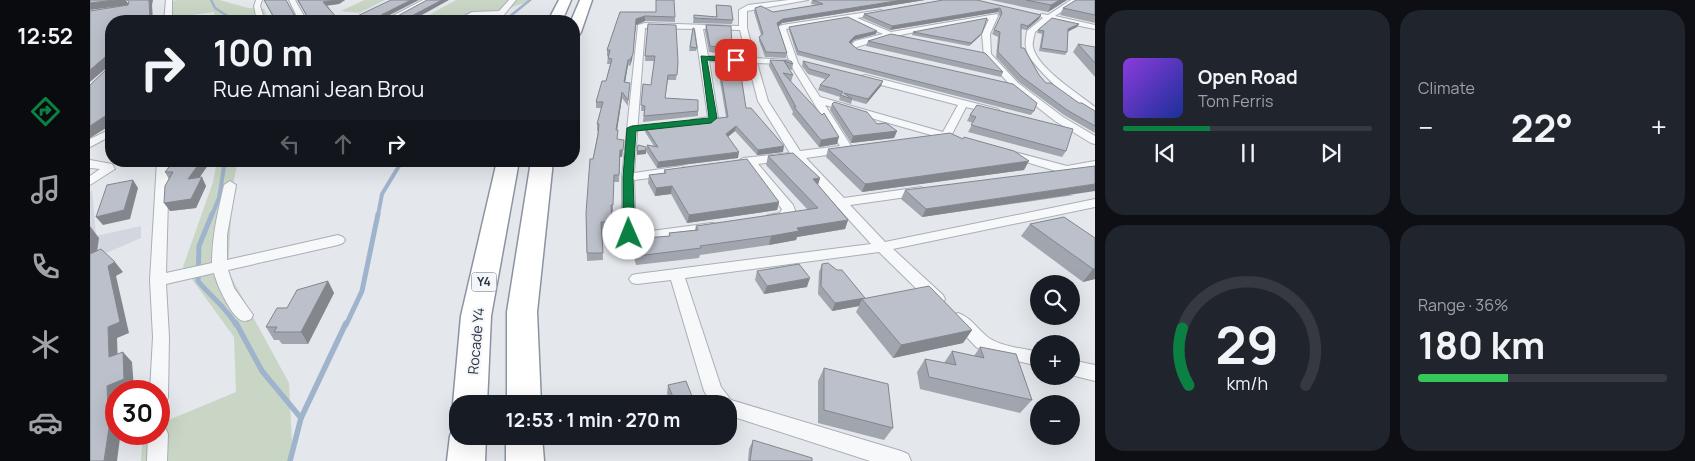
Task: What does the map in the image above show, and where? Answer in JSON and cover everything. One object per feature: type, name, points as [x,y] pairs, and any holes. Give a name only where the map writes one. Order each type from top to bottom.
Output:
[{"type":"highway","points":[[558,15],[564,0]]},
{"type":"highway","points":[[580,16],[586,0]]},
{"type":"highway","name":"Rocade Y4","points":[[471,395],[476,316],[507,167]]},
{"type":"highway","points":[[524,395],[522,312],[541,167]]},
{"type":"highway","points":[[466,461],[467,445]]},
{"type":"highway","points":[[524,445],[525,461]]},
{"type":"street","points":[[168,15],[169,0]]},
{"type":"street","points":[[259,0],[257,6],[259,15]]},
{"type":"street","points":[[292,0],[300,15]]},
{"type":"street","points":[[398,15],[428,0]]},
{"type":"street","points":[[470,15],[502,13],[514,0]]},
{"type":"street","points":[[805,0],[744,8],[743,28],[763,102],[797,155],[882,247],[982,342],[997,350],[1030,357]]},
{"type":"street","points":[[1076,0],[1031,31],[1029,47],[1039,65],[1063,88],[1095,112]]},
{"type":"street","points":[[731,164],[851,148],[816,99],[781,30],[784,26],[894,9]]},
{"type":"street","points":[[1039,15],[1095,28]]},
{"type":"street","points":[[849,17],[889,35],[909,39]]},
{"type":"street","points":[[868,52],[854,46],[858,43],[889,35],[995,17],[986,34],[982,53],[1015,85],[1079,133],[1095,141]]},
{"type":"street","points":[[728,224],[631,237],[629,234],[628,177],[636,128],[641,27],[646,25],[743,28]]},
{"type":"street","points":[[689,123],[708,121],[713,118],[699,27]]},
{"type":"street","points":[[703,58],[796,61]]},
{"type":"street","points":[[859,76],[1002,114]]},
{"type":"street","points":[[997,81],[1015,85]]},
{"type":"street","points":[[816,99],[951,137]]},
{"type":"street","points":[[951,137],[964,104]]},
{"type":"street","points":[[1050,126],[1079,133]]},
{"type":"street","points":[[90,144],[105,135]]},
{"type":"street","points":[[919,140],[951,137]]},
{"type":"street","points":[[992,149],[1067,170]]},
{"type":"street","points":[[750,161],[788,208],[789,213],[784,216],[756,220]]},
{"type":"street","points":[[90,164],[105,166]]},
{"type":"street","points":[[1037,174],[1095,165]]},
{"type":"street","points":[[90,181],[110,170],[108,167]]},
{"type":"street","points":[[160,380],[161,336],[158,280],[163,167]]},
{"type":"street","points":[[628,177],[694,168]]},
{"type":"street","points":[[230,185],[215,268],[245,314]]},
{"type":"street","points":[[840,202],[938,189]]},
{"type":"street","points":[[637,279],[882,247],[1095,204]]},
{"type":"street","points":[[158,280],[338,240]]},
{"type":"street","points":[[676,273],[711,385],[716,395]]},
{"type":"street","points":[[1080,369],[1095,373]]},
{"type":"street","points":[[737,410],[901,461]]},
{"type":"street","points":[[157,461],[158,445]]},
{"type":"shaded area","points":[[92,190],[96,236],[141,226],[141,238],[90,260],[90,192]]},
{"type":"green space","points":[[176,0],[220,0],[248,8],[264,9],[266,15],[214,15],[214,12],[193,15],[165,15],[167,3]]},
{"type":"green space","points":[[364,0],[385,0],[359,13],[341,11]]},
{"type":"green space","points":[[456,0],[532,0],[491,15],[429,15]]},
{"type":"green space","points":[[216,167],[237,167],[233,184],[228,271],[289,383],[293,461],[141,461],[142,445],[170,445],[170,419],[236,392],[234,337],[183,267],[213,182]]},
{"type":"building","points":[[90,0],[115,0],[90,3]]},
{"type":"building","points":[[127,0],[149,0],[150,15],[105,15],[105,57],[90,70],[90,11],[128,5],[129,2]]},
{"type":"building","points":[[264,0],[286,0],[294,15],[273,15]]},
{"type":"building","points":[[298,0],[335,0],[323,2],[334,15],[306,15]]},
{"type":"building","points":[[391,0],[411,0],[381,15],[359,15]]},
{"type":"building","points":[[427,0],[442,0],[413,15],[399,15]]},
{"type":"building","points":[[656,0],[674,0],[675,17],[645,16],[636,19],[633,54],[630,60],[628,60],[624,82],[630,83],[628,100],[622,92],[616,130],[618,130],[617,139],[624,140],[623,150],[620,150],[619,175],[614,175],[613,205],[611,205],[612,222],[601,222],[603,253],[587,253],[586,213],[590,159],[593,159],[598,135],[599,124],[597,124],[603,102],[596,102],[602,81],[606,81],[612,59],[608,58],[610,50],[607,50],[620,12],[656,12]]},
{"type":"building","points":[[813,0],[902,0],[783,19],[777,23],[787,53],[766,52],[759,37],[763,34],[755,8],[761,6],[773,12],[823,4]]},
{"type":"building","points":[[943,0],[977,0],[1041,15],[1028,26],[1021,24],[1021,48],[1024,48],[1039,75],[1046,83],[1051,83],[1079,103],[1095,111],[1095,126],[1067,110],[1022,77],[998,52],[1000,32],[994,30],[1002,13],[1000,8],[892,26],[864,14]]},
{"type":"building","points":[[1026,0],[1060,0],[1051,5]]},
{"type":"building","points":[[1076,0],[1095,0],[1095,15],[1063,8]]},
{"type":"building","points":[[716,5],[731,6],[733,20],[694,18],[694,15],[717,17]]},
{"type":"building","points":[[848,17],[877,31],[855,36],[849,42],[857,49],[1013,84],[1037,103],[1034,111],[798,51],[789,27]]},
{"type":"building","points":[[987,18],[982,33],[971,43],[913,32]]},
{"type":"building","points":[[1052,18],[1079,24],[1068,29],[1067,52],[1041,48],[1044,31],[1038,30]]},
{"type":"building","points":[[648,24],[676,25],[677,75],[668,75],[665,98],[698,100],[698,111],[644,116],[645,106],[641,105],[643,84],[651,85],[655,56],[645,56]]},
{"type":"building","points":[[706,25],[731,26],[732,49],[710,46]]},
{"type":"building","points":[[694,28],[697,48],[690,47]]},
{"type":"building","points":[[891,34],[985,53],[1003,72],[868,41]]},
{"type":"building","points":[[1078,44],[1095,47],[1095,63]]},
{"type":"building","points":[[718,58],[735,59],[742,82],[746,108],[751,108],[784,146],[758,150],[736,126],[726,134],[739,152],[658,162],[647,145],[658,147],[645,127],[728,117]]},
{"type":"building","points":[[770,60],[791,61],[793,64],[784,61],[793,75],[783,73],[822,115],[824,113],[839,137],[821,140],[794,107],[796,107]]},
{"type":"building","points":[[803,61],[883,81],[868,99],[844,93],[852,99],[840,95],[843,92],[820,85],[830,75],[809,69]]},
{"type":"building","points":[[105,71],[105,116],[90,126],[90,85]]},
{"type":"building","points":[[834,102],[867,112],[877,124],[886,123],[897,131],[853,136],[832,104]]},
{"type":"building","points":[[977,105],[1073,129],[1066,151],[971,125],[976,117],[970,115]]},
{"type":"building","points":[[950,133],[963,139],[964,137],[1014,151],[1029,161],[865,184],[828,149]]},
{"type":"building","points":[[638,145],[646,147],[646,150],[637,151]]},
{"type":"building","points":[[793,153],[820,178],[813,179],[848,220],[797,228],[799,231],[771,236],[700,246],[701,248],[637,256],[632,239],[670,236],[669,233],[698,230],[696,226],[818,208],[768,156]]},
{"type":"building","points":[[747,159],[779,202],[689,215],[672,186],[656,188],[649,175],[666,173],[664,170]]},
{"type":"building","points":[[1095,166],[1095,184],[926,209],[905,190]]},
{"type":"building","points":[[169,167],[197,167],[188,179],[202,177],[191,199],[164,203],[165,186],[173,172],[165,172]]},
{"type":"building","points":[[133,180],[124,210],[96,217],[107,185]]},
{"type":"building","points":[[1064,217],[1095,238],[1095,269],[1030,224]]},
{"type":"building","points":[[101,249],[115,262],[108,266],[120,322],[108,327],[109,357],[123,352],[124,379],[105,380],[106,445],[104,461],[90,461],[90,254]]},
{"type":"building","points":[[828,263],[837,270],[842,270],[865,298],[835,303],[821,286],[822,264]]},
{"type":"building","points":[[799,264],[810,278],[767,286],[757,271]]},
{"type":"building","points":[[328,281],[301,332],[274,332],[277,327],[266,327],[277,308],[287,308],[297,290]]},
{"type":"building","points":[[929,286],[972,330],[901,345],[862,299]]},
{"type":"building","points":[[980,347],[1016,354],[1030,395],[1030,400],[929,377],[925,359],[956,365],[952,351],[984,358]]},
{"type":"building","points":[[824,368],[888,384],[893,428],[824,410]]},
{"type":"building","points":[[686,381],[691,395],[672,395],[668,385]]},
{"type":"building","points":[[753,440],[812,458],[812,461],[750,461]]},
{"type":"waterway","points":[[211,0],[215,8],[226,15]]},
{"type":"waterway","points":[[511,15],[530,0]]},
{"type":"waterway","points":[[212,215],[219,198],[224,167]]},
{"type":"waterway","points":[[378,215],[382,194],[398,167]]},
{"type":"waterway","points":[[212,214],[199,246],[198,281],[228,313],[236,325]]},
{"type":"waterway","points":[[346,325],[362,291],[378,214]]},
{"type":"waterway","points":[[236,323],[262,371],[301,418]]},
{"type":"waterway","points":[[301,418],[346,323]]},
{"type":"waterway","points":[[290,461],[301,418]]},
{"type":"route","points":[[629,234],[628,177],[632,128],[711,120],[713,118],[703,58],[736,60]]}]
